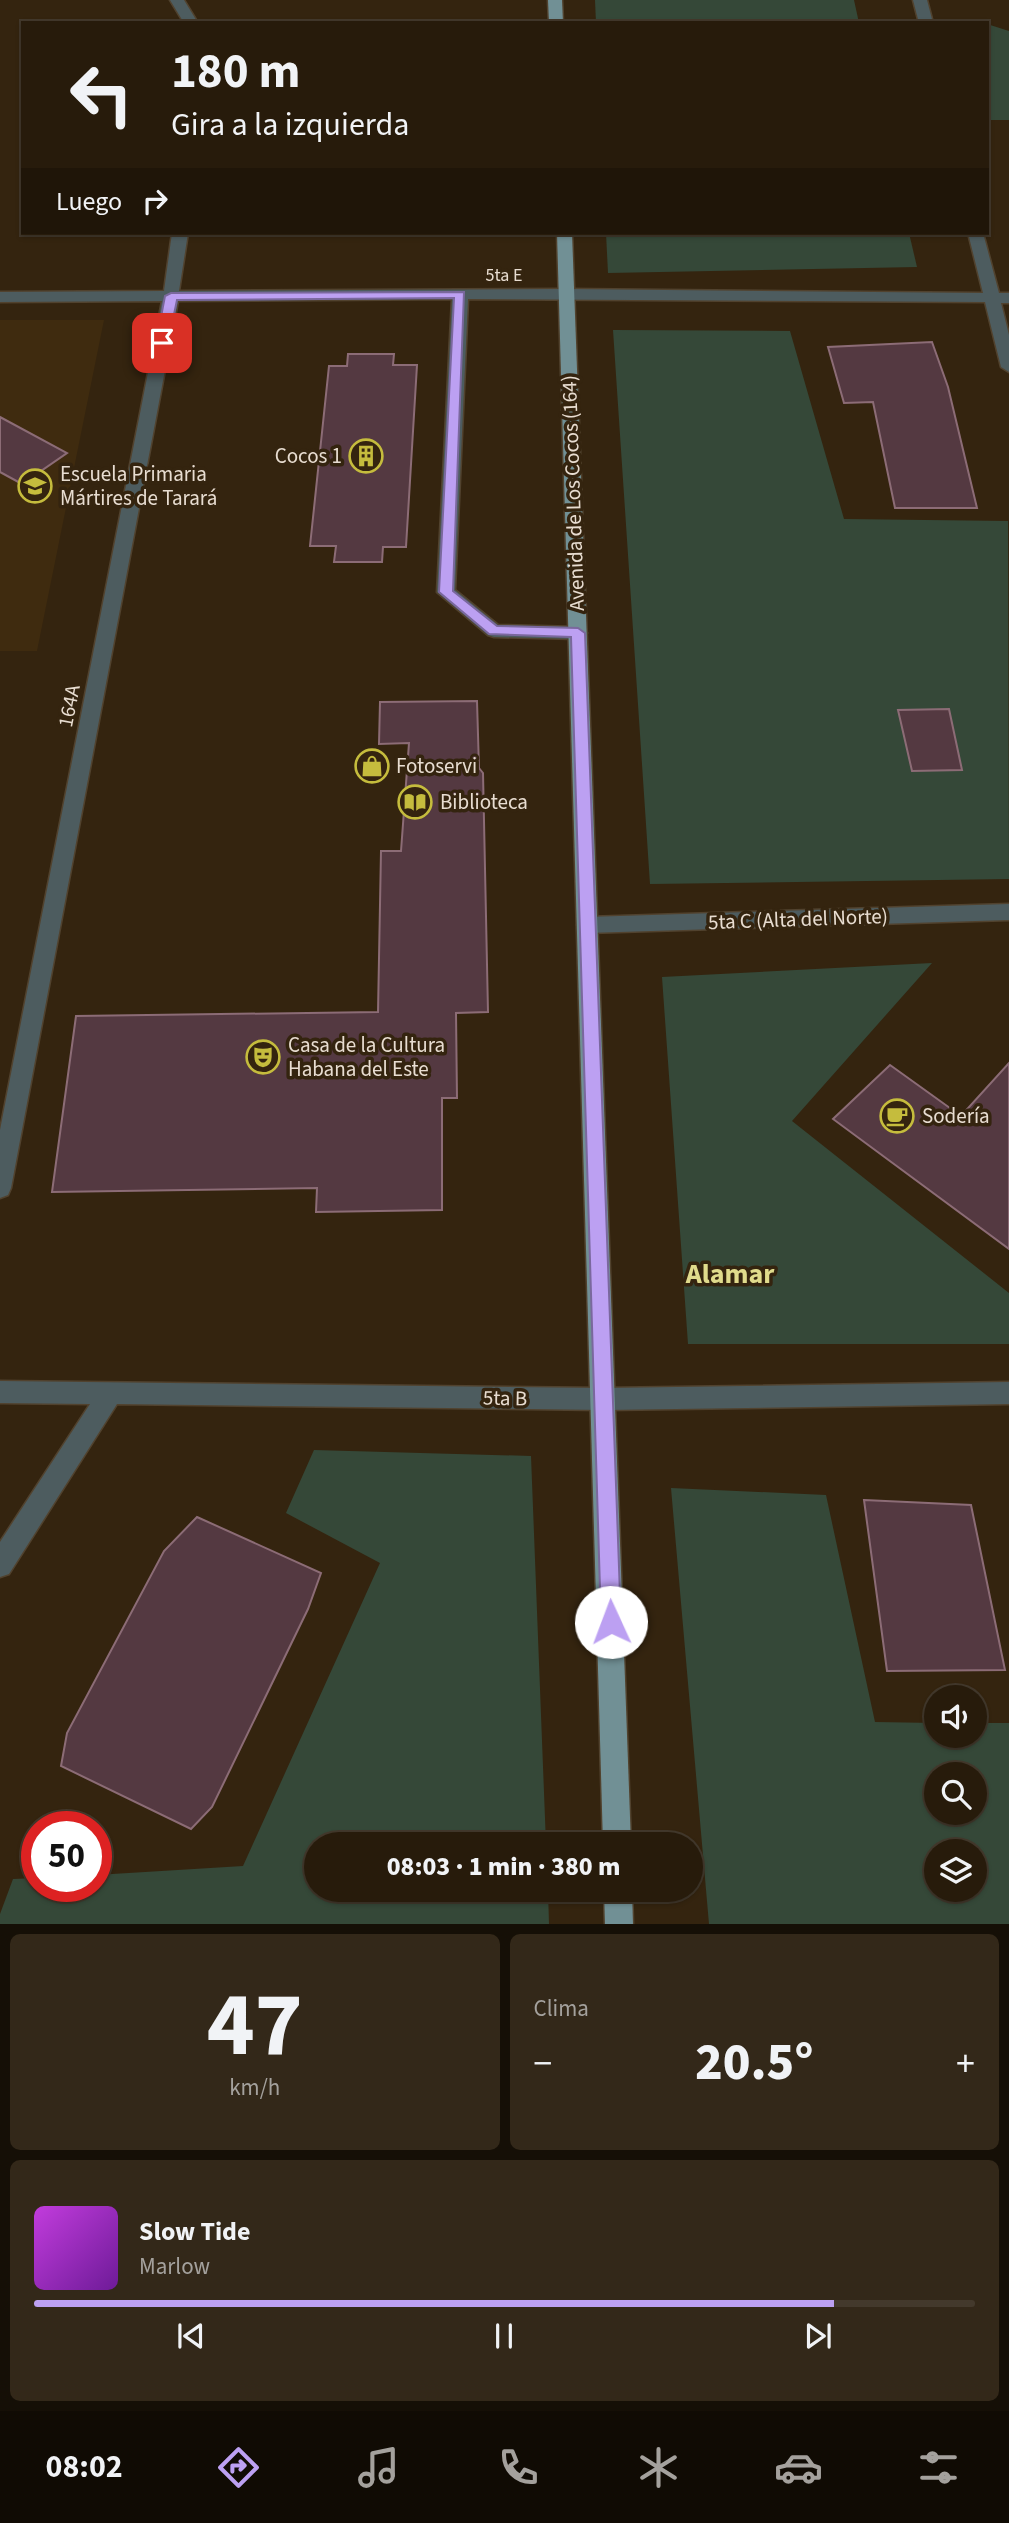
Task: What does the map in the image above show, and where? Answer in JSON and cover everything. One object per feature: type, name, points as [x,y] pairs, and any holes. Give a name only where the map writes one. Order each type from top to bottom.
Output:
[{"type":"main road","points":[[555,0],[556,21]]},
{"type":"main road","name":"Avenida de Los Cocos (164)","points":[[564,235],[617,1832]]},
{"type":"main road","points":[[618,1902],[619,1924]]},
{"type":"street","points":[[177,0],[190,21]]},
{"type":"street","points":[[920,0],[925,21]]},
{"type":"street","name":"164A","points":[[0,1188],[171,296],[180,235]]},
{"type":"street","points":[[976,235],[1009,367]]},
{"type":"street","name":"5ta E","points":[[0,297],[567,294],[1009,298]]},
{"type":"street","points":[[460,295],[446,592],[494,631],[578,633]]},
{"type":"street","name":"5ta C (Alta del Norte)","points":[[587,925],[1009,912]]},
{"type":"street","name":"5ta B","points":[[0,1392],[604,1399],[1009,1393]]},
{"type":"street","points":[[0,1566],[111,1393]]},
{"type":"shaded area","name":"Escuela Primaria Mártires de Tarará","points":[[0,320],[104,320],[37,651],[0,651]]},
{"type":"green space","points":[[595,0],[854,0],[859,21],[596,21]]},
{"type":"green space","points":[[989,25],[1009,31],[1009,120],[989,120]]},
{"type":"green space","points":[[606,235],[909,235],[917,267],[608,273]]},
{"type":"green space","points":[[613,330],[790,331],[844,519],[1008,521],[1009,879],[650,884]]},
{"type":"green space","points":[[932,963],[792,1121],[1009,1293],[1009,1344],[688,1344],[662,977]]},
{"type":"green space","points":[[314,1450],[531,1456],[546,1832],[304,1832],[304,1902],[548,1902],[549,1924],[0,1924],[0,1914],[13,1879],[21,1879],[21,1902],[112,1902],[112,1874],[243,1866],[380,1563],[286,1513]]},
{"type":"green space","points":[[671,1488],[826,1495],[875,1722],[924,1723],[924,1748],[987,1748],[987,1723],[1009,1723],[1009,1924],[709,1924]]},
{"type":"building","points":[[932,342],[948,387],[977,508],[895,508],[873,402],[844,403],[828,347]]},
{"type":"building","name":"Cocos 1","points":[[348,354],[394,354],[393,365],[417,365],[406,547],[383,547],[382,562],[334,562],[336,546],[310,546],[329,366],[347,366]]},
{"type":"building","points":[[0,417],[67,453],[22,484],[0,472]]},
{"type":"building","name":"Casa de la Cultura Habana del Este","points":[[477,701],[479,768],[483,773],[488,1012],[456,1013],[457,1098],[442,1098],[442,1210],[316,1212],[317,1188],[52,1192],[76,1016],[378,1012],[381,851],[401,851],[409,743],[379,744],[380,702]]},
{"type":"building","points":[[949,709],[962,770],[912,771],[898,710]]},
{"type":"building","points":[[1009,1063],[1009,1249],[833,1119],[890,1065],[961,1116]]},
{"type":"building","points":[[864,1500],[971,1505],[1005,1670],[887,1671]]},
{"type":"building","points":[[197,1517],[321,1573],[308,1609],[212,1807],[191,1829],[61,1766],[67,1733],[164,1551]]},
{"type":"place","name":"Cocos 1","points":[[366,456]]},
{"type":"place","name":"Escuela Primaria Mártires de Tarará","points":[[35,486]]},
{"type":"place","name":"Fotoservi","points":[[372,766]]},
{"type":"place","name":"Biblioteca","points":[[415,802]]},
{"type":"place","name":"Casa de la Cultura Habana del Este","points":[[263,1057]]},
{"type":"place","name":"Sodería","points":[[897,1116]]},
{"type":"district","name":"Alamar","points":[[730,1273]]},
{"type":"route","points":[[162,343],[171,296],[460,295],[446,592],[494,631],[578,633],[611,1622]]}]
